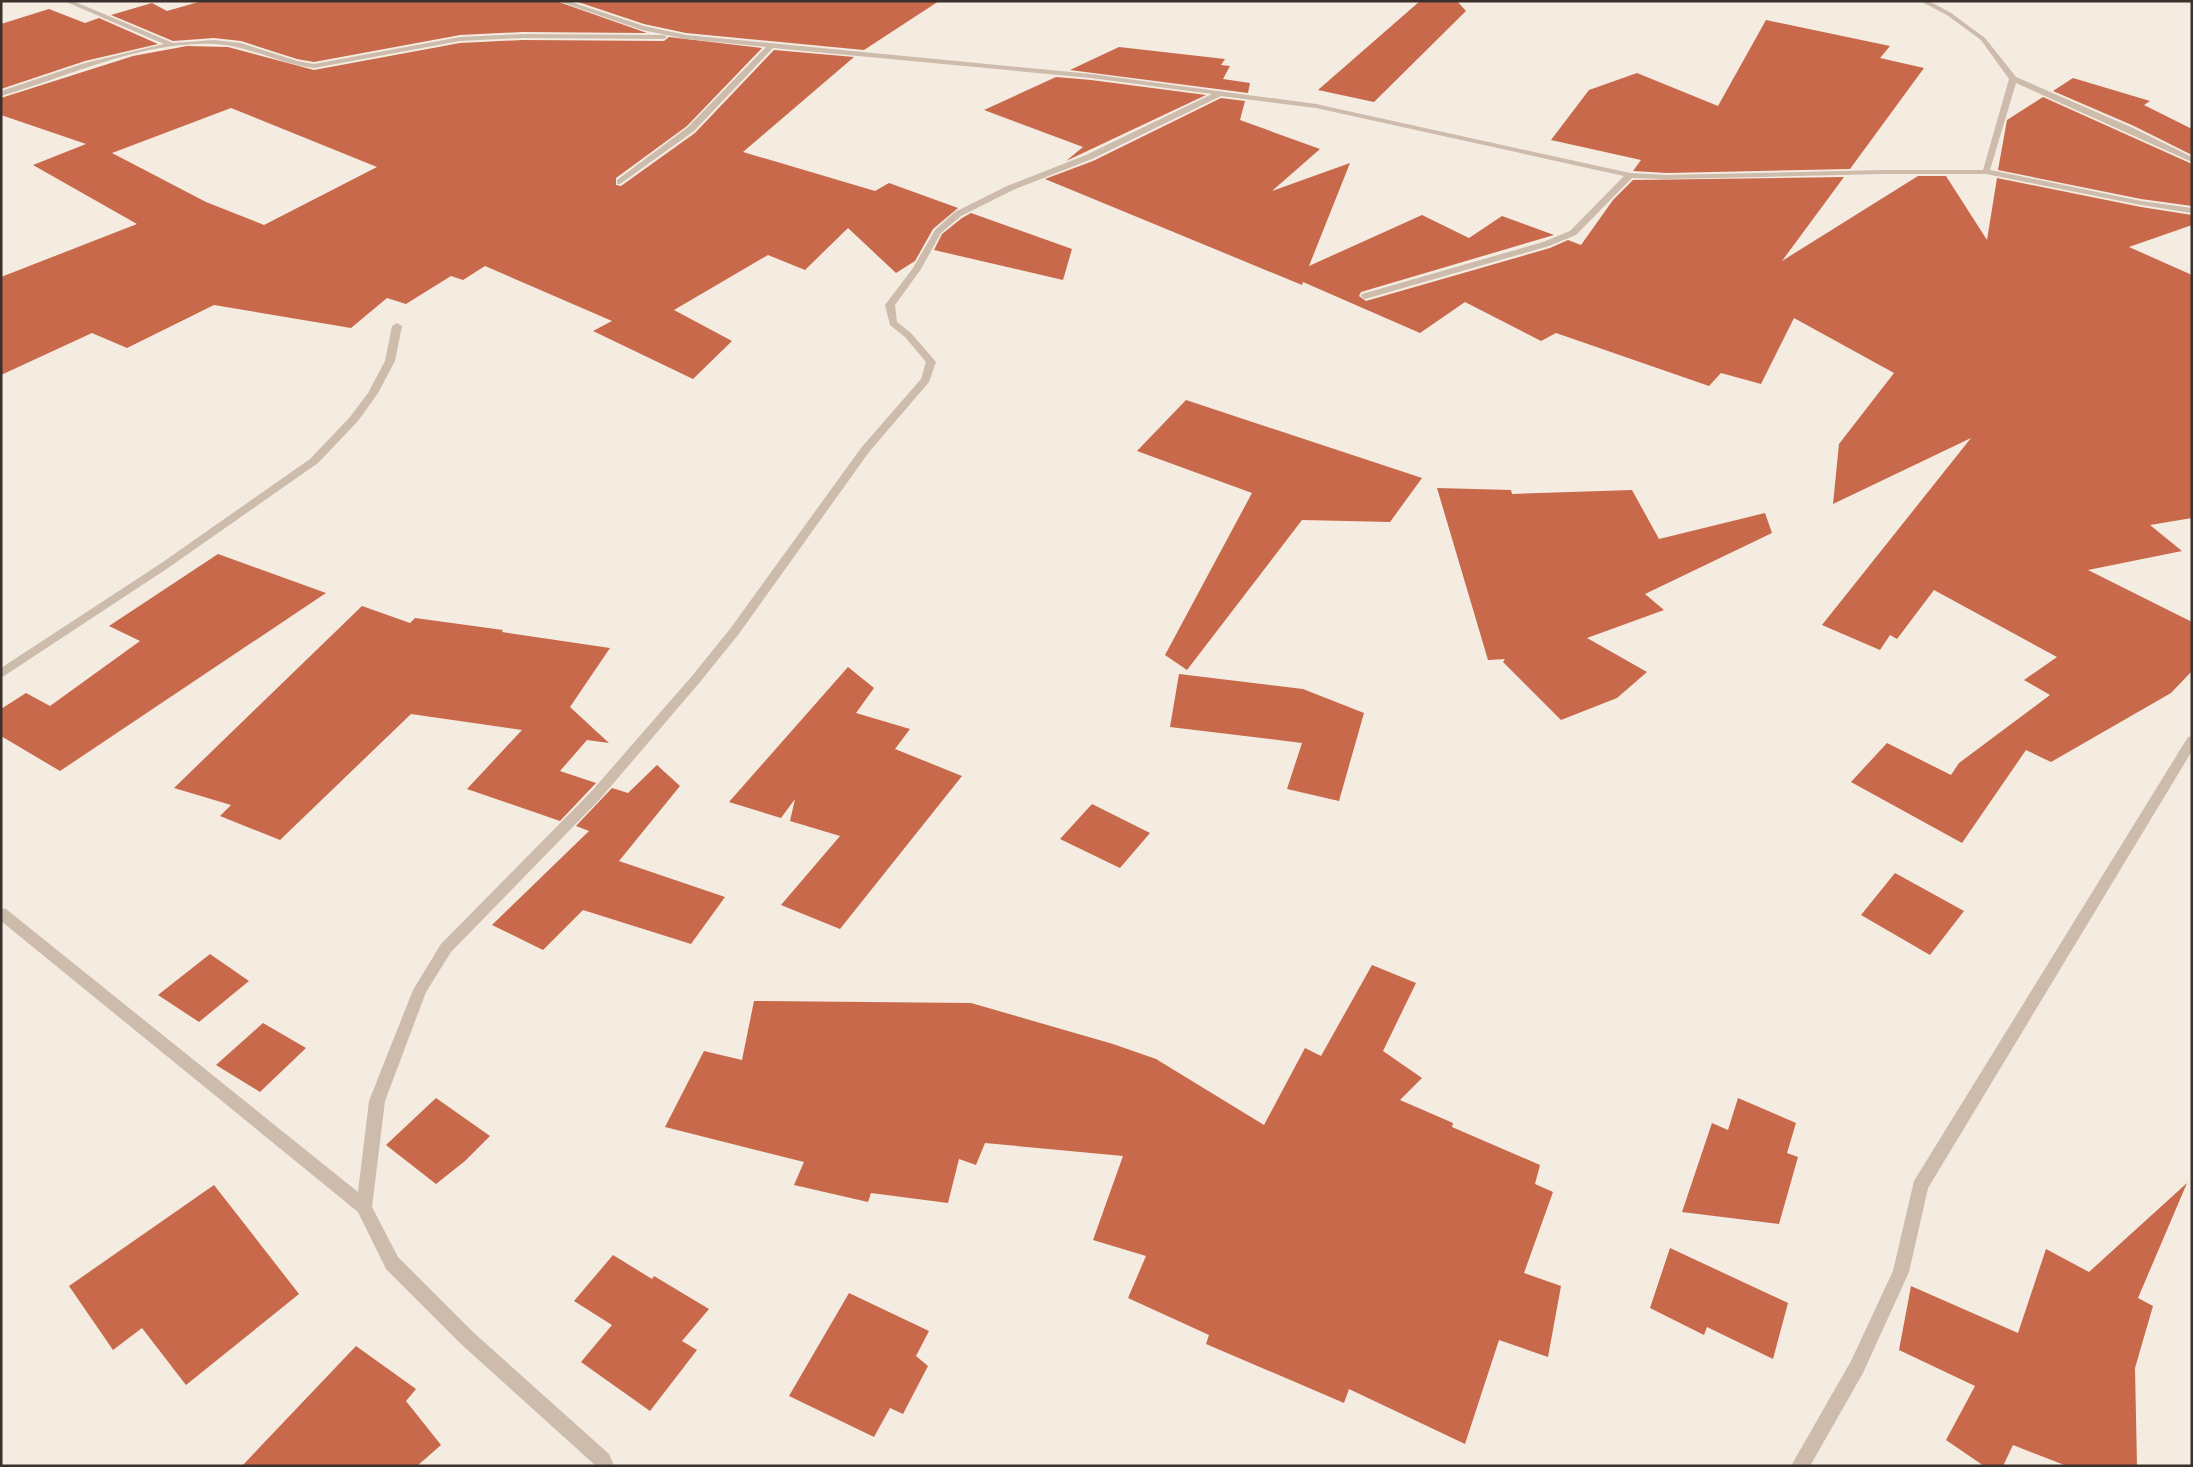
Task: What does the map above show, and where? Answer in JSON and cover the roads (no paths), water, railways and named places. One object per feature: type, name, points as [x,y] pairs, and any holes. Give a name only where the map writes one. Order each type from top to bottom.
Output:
[{"type":"street","points":[[67,1],[172,45]]},
{"type":"street","points":[[561,1],[642,28],[686,37],[1019,68],[1220,92],[1316,106],[1595,168],[1630,174],[1666,177],[1883,172],[1986,172],[2192,211]]},
{"type":"street","points":[[1923,1],[1949,14],[1983,39],[2013,79],[2130,130],[2192,160]]},
{"type":"street","points":[[1,94],[67,71],[113,58],[172,45],[208,42],[241,45],[303,65],[314,66],[460,39],[523,36],[686,37]]},
{"type":"street","points":[[620,182],[691,129],[772,45]]},
{"type":"street","points":[[1986,172],[2013,79]]},
{"type":"street","points":[[364,1207],[377,1101],[420,990],[446,948],[595,796],[701,672],[734,632],[865,450],[926,380],[931,362],[908,335],[893,323],[890,305],[917,269],[938,232],[958,214],[988,198],[1089,157],[1220,92]]},
{"type":"street","points":[[1365,296],[1546,244],[1573,233],[1630,174]]},
{"type":"street","points":[[1,674],[164,566],[314,461],[354,419],[373,392],[390,361],[397,326]]},
{"type":"street","points":[[1800,1466],[1857,1368],[1901,1272],[1920,1186],[2192,740]]},
{"type":"street","points":[[1,913],[364,1207],[392,1263],[467,1338],[603,1460],[605,1466]]}]
